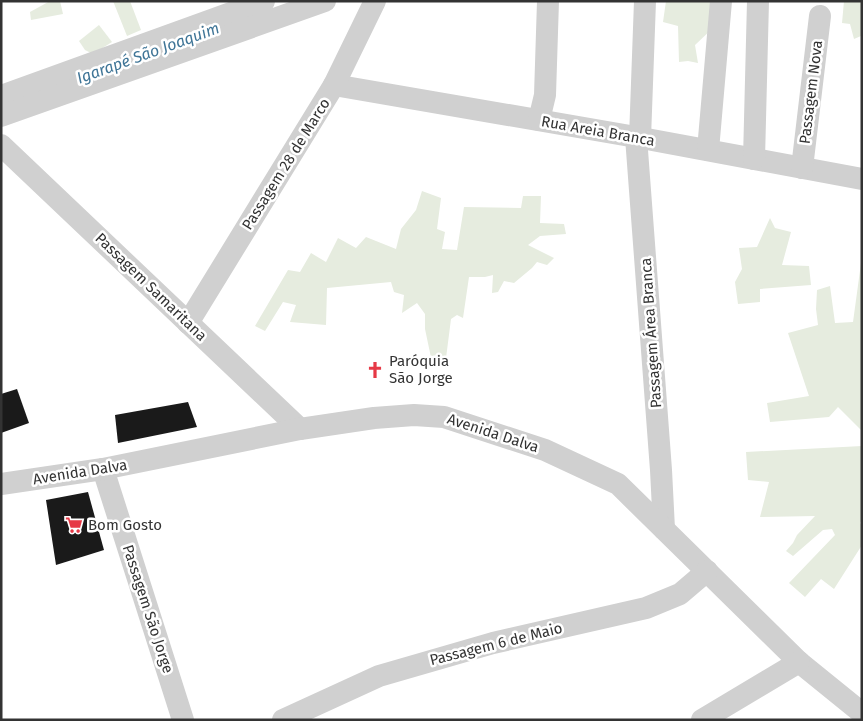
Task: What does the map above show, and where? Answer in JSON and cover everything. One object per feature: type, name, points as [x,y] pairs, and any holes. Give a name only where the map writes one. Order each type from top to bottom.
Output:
[{"type":"street","points":[[1,96],[264,1]]},
{"type":"street","points":[[1,116],[117,73],[325,1]]},
{"type":"street","name":"Passagem 28 de Marco","points":[[188,323],[334,85],[375,1]]},
{"type":"street","points":[[539,120],[545,95],[548,1]]},
{"type":"street","name":"Passagem Área Branca","points":[[645,1],[638,137],[664,529]]},
{"type":"street","points":[[708,150],[722,1]]},
{"type":"street","points":[[754,159],[758,1]]},
{"type":"street","name":"Passagem Nova","points":[[802,168],[820,16]]},
{"type":"street","name":"Rua Areia Branca","points":[[334,85],[638,137],[862,179]]},
{"type":"street","name":"Passagem Samaritana","points":[[1,145],[300,429]]},
{"type":"street","name":"Avenida Dalva","points":[[1,484],[103,469],[300,429],[374,418],[414,415],[444,417],[545,450],[618,484],[799,662],[861,711]]},
{"type":"street","name":"Passagem São Jorge","points":[[103,469],[183,720]]},
{"type":"street","name":"Passagem 6 de Maio","points":[[283,720],[379,676],[493,643],[646,608],[680,594],[707,571]]},
{"type":"street","points":[[702,720],[799,662]]},
{"type":"shaded area","points":[[50,1],[60,1],[63,14],[31,20],[30,12]]},
{"type":"shaded area","points":[[113,1],[130,1],[141,30],[127,36]]},
{"type":"shaded area","points":[[666,1],[717,1],[714,27],[695,45],[698,63],[679,62],[678,26],[663,22]]},
{"type":"shaded area","points":[[844,1],[861,1],[861,36],[854,39],[850,24],[842,23]]},
{"type":"shaded area","points":[[99,25],[112,42],[93,54],[85,50],[79,41]]},
{"type":"shaded area","points":[[422,191],[441,198],[437,229],[445,232],[442,249],[457,250],[464,207],[521,208],[523,196],[541,196],[540,223],[564,224],[566,234],[540,236],[528,245],[554,258],[547,265],[537,262],[514,283],[504,281],[498,292],[492,293],[493,275],[469,277],[463,318],[457,315],[451,319],[445,366],[433,367],[425,329],[425,314],[417,303],[402,313],[404,295],[394,292],[391,282],[327,288],[326,325],[290,322],[296,305],[283,302],[265,331],[255,326],[288,270],[300,272],[311,253],[326,262],[338,238],[356,248],[366,237],[396,249],[401,229],[416,210]]},
{"type":"shaded area","points":[[770,218],[775,228],[791,232],[782,265],[809,266],[811,285],[760,289],[760,302],[738,304],[735,282],[742,269],[739,248],[757,247]]},
{"type":"shaded area","points":[[862,256],[862,431],[838,407],[829,417],[770,422],[767,403],[809,396],[788,333],[818,325],[816,309],[817,290],[830,286],[835,323],[853,322]]},
{"type":"shaded area","points":[[862,446],[862,520],[860,523],[862,525],[862,545],[834,589],[821,579],[805,597],[789,583],[835,535],[832,529],[823,530],[793,556],[786,551],[797,535],[815,516],[760,517],[769,482],[748,480],[746,452]]},
{"type":"building","points":[[17,389],[29,423],[1,433],[1,394]]},
{"type":"building","points":[[188,402],[197,427],[118,443],[115,415]]},
{"type":"building","name":"Bom Gosto","points":[[88,492],[104,550],[56,565],[46,500]]},
{"type":"place","name":"Paróquia São Jorge","points":[[375,370]]},
{"type":"place","name":"Bom Gosto","points":[[74,525]]},
{"type":"water label","name":"Igarapé São Joaquim","points":[[148,53]]}]
